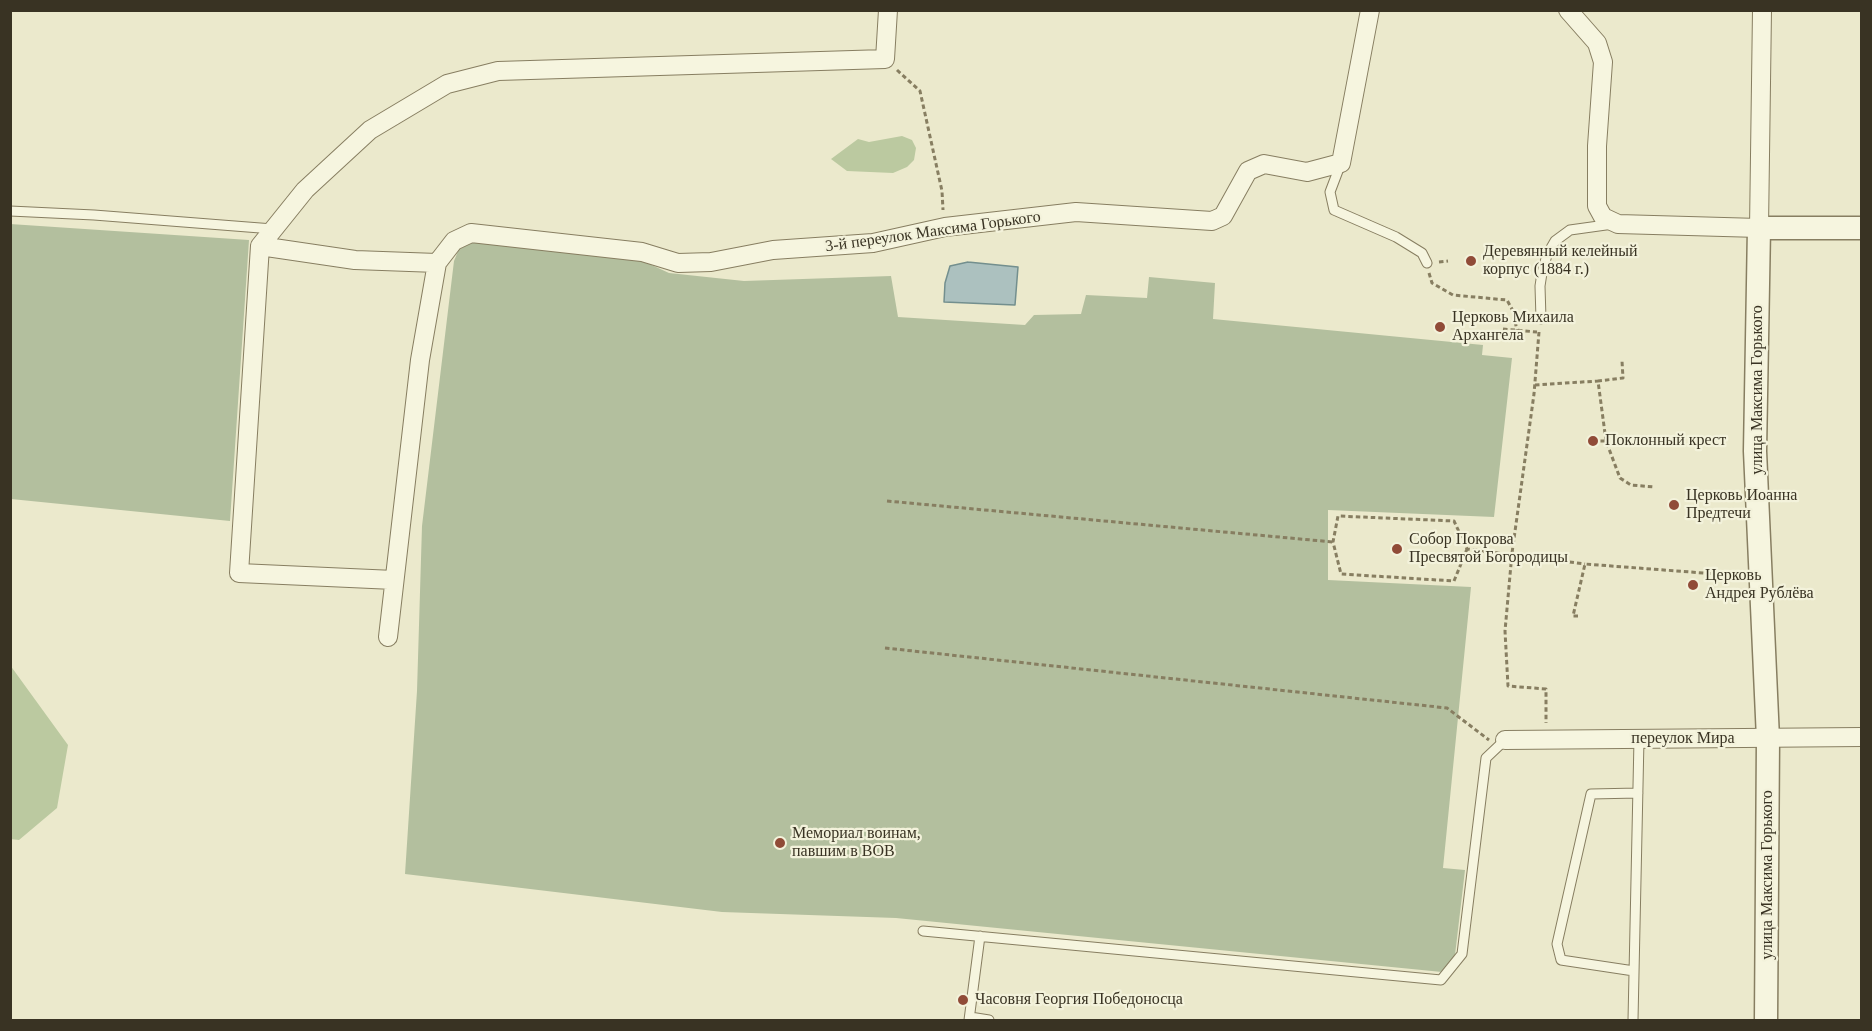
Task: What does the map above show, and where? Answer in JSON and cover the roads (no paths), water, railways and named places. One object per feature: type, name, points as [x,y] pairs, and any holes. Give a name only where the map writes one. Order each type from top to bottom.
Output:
[{"type":"street","points":[[394,580],[239,573],[260,246],[305,190],[370,130],[447,84],[498,71],[885,59],[888,10]]},
{"type":"street","points":[[1341,163],[1370,10]]},
{"type":"street","points":[[1568,10],[1597,43],[1603,63],[1597,146],[1597,206],[1603,217],[1618,224],[1862,228]]},
{"type":"street","name":"улица Максима Горького","points":[[1762,10],[1755,451],[1768,739],[1766,1020]]},
{"type":"street","name":"3-й переулок Максима Горького","points":[[437,263],[454,241],[471,233],[642,252],[678,263],[711,262],[773,250],[873,243],[945,227],[1076,212],[1212,221],[1223,216],[1248,171],[1264,164],[1307,172],[1341,163]]},
{"type":"street","points":[[260,246],[355,260],[437,263],[420,360],[388,637]]},
{"type":"street","name":"переулок Мира","points":[[1501,743],[1546,740],[1862,738]]},
{"type":"lane","points":[[1341,163],[1330,192],[1334,210],[1396,237],[1422,253],[1427,263]]},
{"type":"lane","points":[[10,211],[273,229]]},
{"type":"lane","points":[[1540,319],[1542,273],[1547,255],[1555,241],[1570,230],[1618,224]]},
{"type":"lane","points":[[1633,1020],[1639,739]]},
{"type":"lane","points":[[923,931],[1441,980],[1462,954],[1486,758],[1501,743]]},
{"type":"lane","points":[[1634,971],[1561,960],[1557,944],[1591,794],[1638,793]]},
{"type":"lane","points":[[980,936],[970,1018],[989,1020]]},
{"type":"place","name":"Деревянный келейный корпус (1884 г.)","points":[[1471,261]]},
{"type":"place","name":"Церковь Михаила Архангела","points":[[1440,327]]},
{"type":"place","name":"Поклонный крест","points":[[1593,441]]},
{"type":"place","name":"Церковь Иоанна Предтечи","points":[[1674,505]]},
{"type":"place","name":"Собор Покрова Пресвятой Богородицы","points":[[1397,549]]},
{"type":"place","name":"Церковь Андрея Рублёва","points":[[1693,585]]},
{"type":"place","name":"Мемориал воинам, павшим в ВОВ","points":[[780,843]]},
{"type":"place","name":"Часовня Георгия Победоносца","points":[[963,1000]]}]
